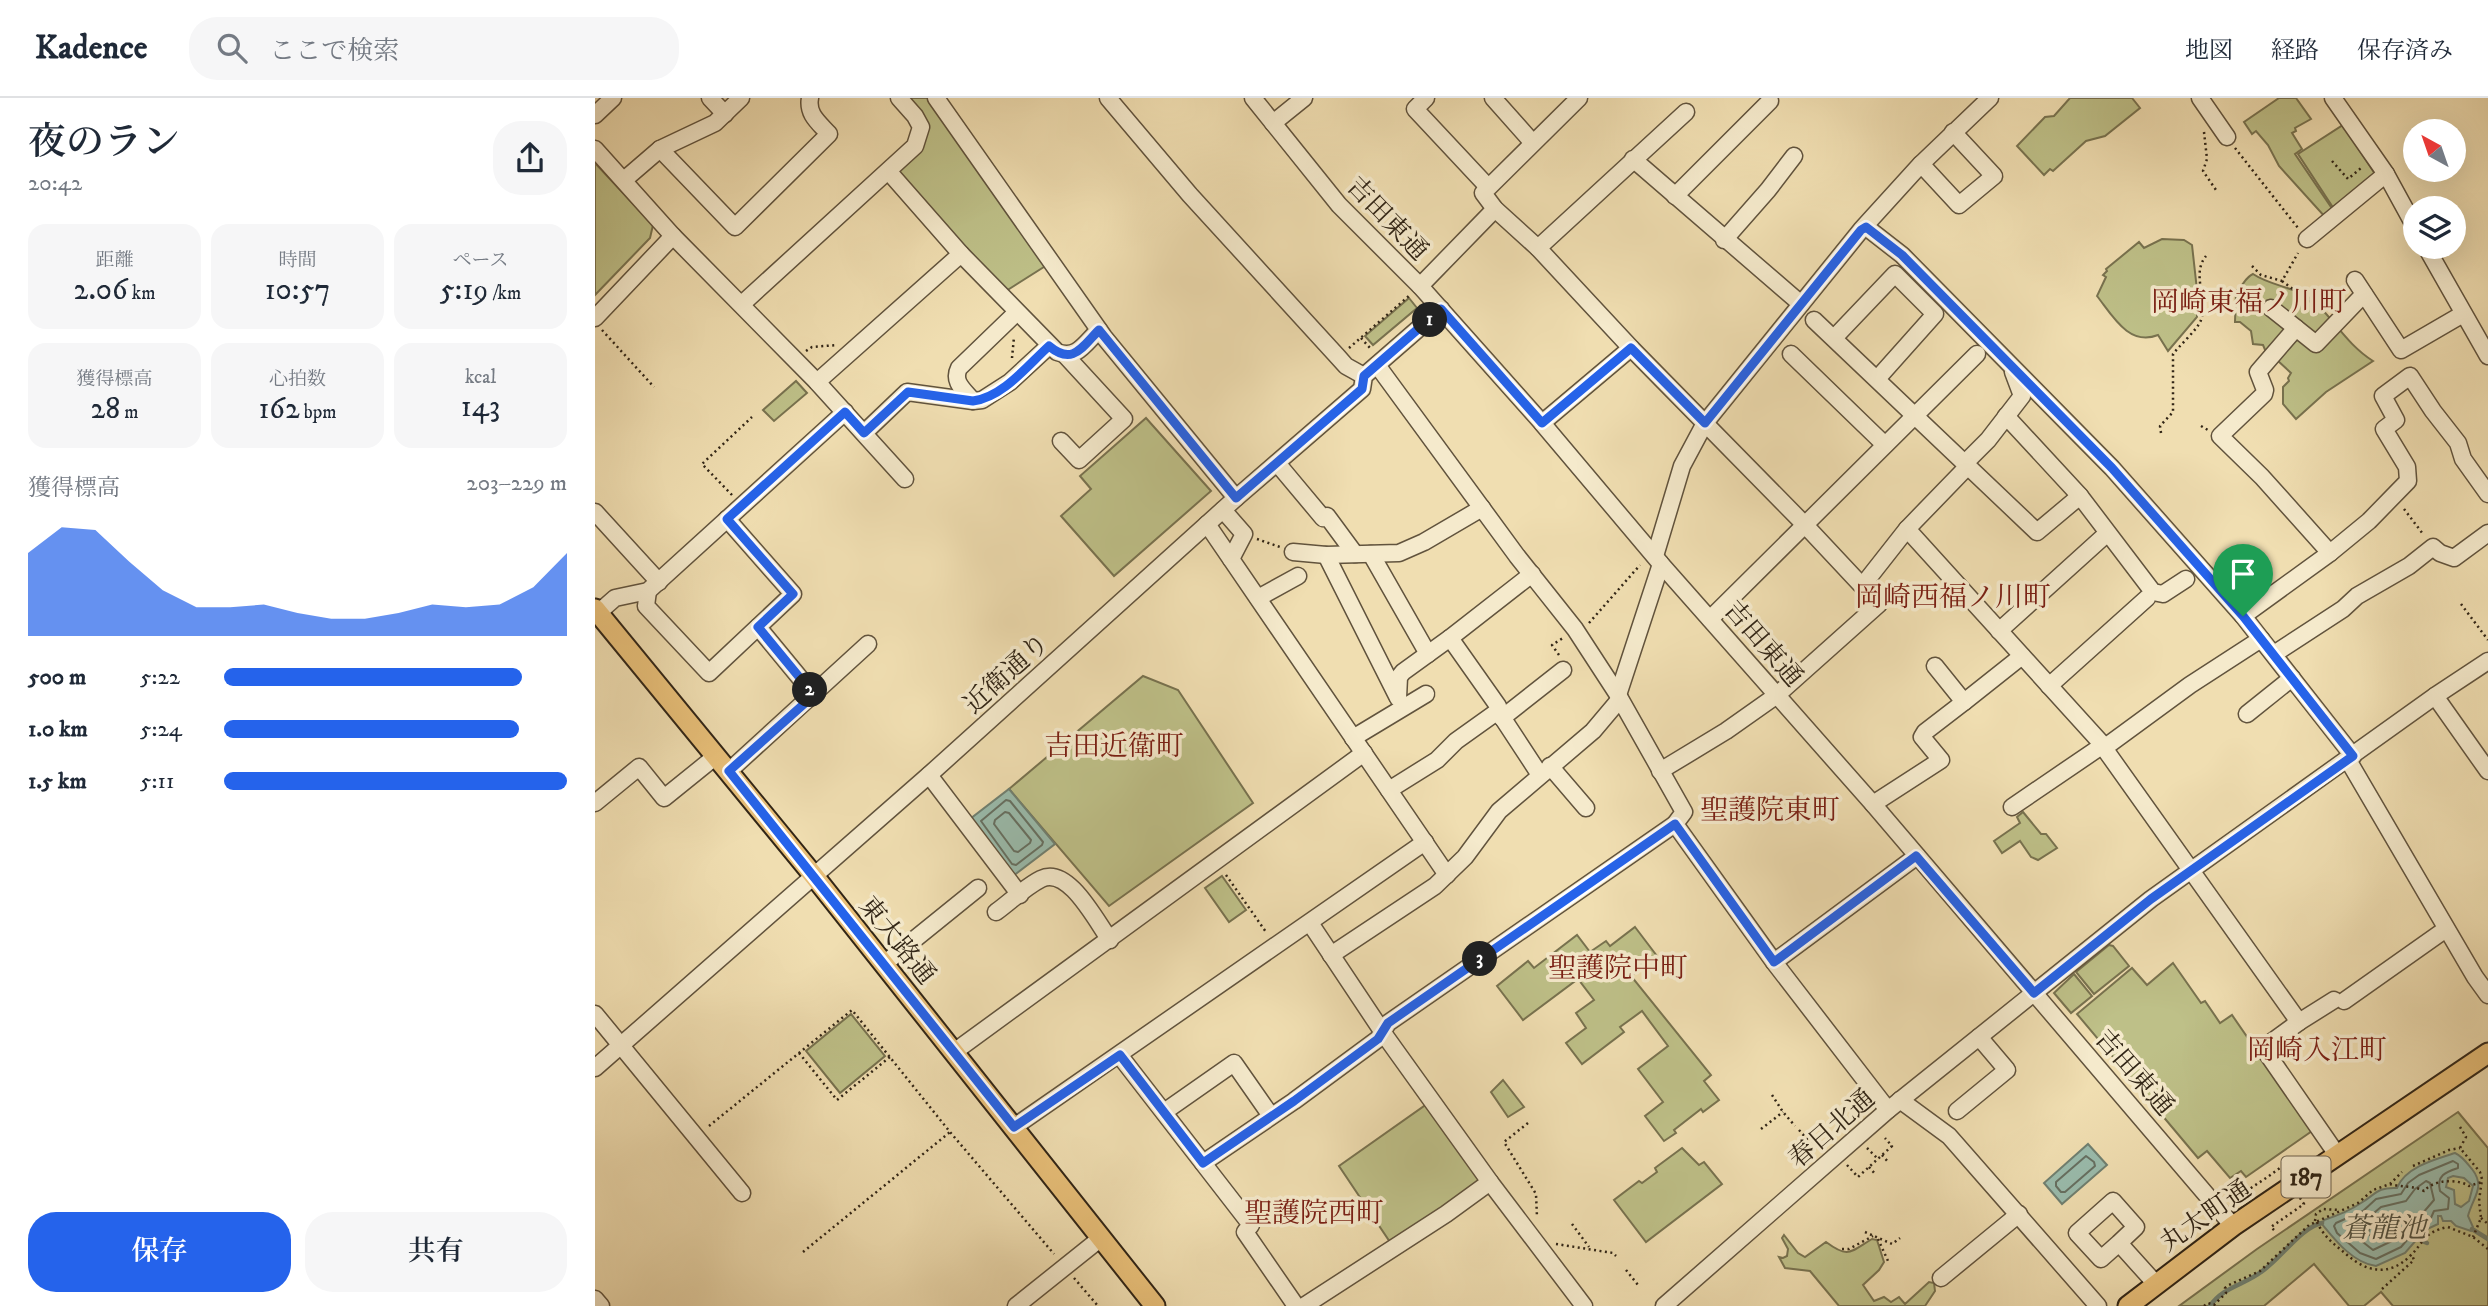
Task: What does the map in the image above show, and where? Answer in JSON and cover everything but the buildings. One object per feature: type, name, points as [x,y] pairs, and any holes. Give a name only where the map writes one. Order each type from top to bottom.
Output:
[{"type":"main road","name":"東大路通","points":[[596,611],[814,876],[1155,1306]]},
{"type":"main road","name":"丸太町通","points":[[2128,1306],[2233,1226],[2488,1053]]},
{"type":"street","points":[[595,115],[613,98]]},
{"type":"street","points":[[710,98],[725,114]]},
{"type":"street","points":[[624,180],[660,149],[715,123],[741,98]]},
{"type":"street","points":[[660,149],[735,227],[829,134],[809,109],[810,98]]},
{"type":"street","points":[[742,304],[915,146],[921,127],[899,98]]},
{"type":"street","points":[[936,98],[1099,330],[1236,498]]},
{"type":"street","points":[[1108,98],[1190,195],[1346,366],[1364,376]]},
{"type":"street","name":"吉田東通","points":[[1253,98],[1339,205],[1420,286],[1542,423],[1873,804],[2233,1226]]},
{"type":"street","points":[[1273,123],[1304,98]]},
{"type":"street","points":[[1426,98],[1415,108],[1488,187]]},
{"type":"street","points":[[1493,98],[1533,143]]},
{"type":"street","points":[[1579,98],[1483,193],[1495,209],[1538,248],[1879,604],[1777,695],[1726,731],[1660,771]]},
{"type":"street","points":[[1331,955],[1435,886],[1499,811],[1593,731],[1619,697],[1682,467],[1705,423],[1861,230],[1921,164],[1990,98]]},
{"type":"street","points":[[2200,98],[2227,137]]},
{"type":"street","points":[[2333,98],[2386,174],[2403,205]]},
{"type":"street","points":[[1675,196],[1770,101]]},
{"type":"street","points":[[1538,248],[1686,112]]},
{"type":"street","points":[[1921,164],[1958,205],[1994,176],[1954,132]]},
{"type":"street","points":[[595,149],[673,236],[817,382],[905,479]]},
{"type":"street","points":[[1724,240],[1794,156]]},
{"type":"street","points":[[1633,159],[1801,304]]},
{"type":"street","points":[[889,172],[961,254],[1049,346],[1066,356],[1124,419],[1079,460],[1061,441]]},
{"type":"street","points":[[2307,239],[2386,174]]},
{"type":"street","points":[[1420,286],[1495,209]]},
{"type":"street","points":[[1866,227],[1902,255],[2112,468],[2274,654],[2350,758],[2446,929],[2487,992]]},
{"type":"street","points":[[595,320],[673,236]]},
{"type":"street","points":[[817,382],[961,254]]},
{"type":"street","points":[[2433,259],[2488,356]]},
{"type":"street","points":[[1833,338],[1895,274],[1935,314],[1877,379]]},
{"type":"street","points":[[2355,280],[2401,350],[2463,314]]},
{"type":"street","points":[[2271,308],[2316,344],[2364,294]]},
{"type":"street","name":"近衛通り","points":[[595,1068],[1362,389],[1364,376],[1374,358],[1441,309]]},
{"type":"street","points":[[973,401],[956,381],[955,375],[1017,312]]},
{"type":"street","points":[[1814,320],[2038,532],[2080,496]]},
{"type":"street","points":[[2296,328],[2257,372],[2265,394],[2220,436],[2262,477],[2330,554]]},
{"type":"street","points":[[1066,356],[1073,355],[1099,330]]},
{"type":"street","points":[[864,433],[908,392],[973,401],[990,397],[1049,346]]},
{"type":"street","points":[[1542,423],[1631,348]]},
{"type":"street","points":[[1791,354],[1885,445]]},
{"type":"street","points":[[1710,618],[1976,354]]},
{"type":"street","points":[[1203,1163],[1378,1039],[1388,1023],[1675,824],[1684,812],[1619,697],[1576,631],[1482,508],[1374,358]]},
{"type":"street","points":[[1863,585],[1907,529],[1988,440],[2022,393],[2010,363]]},
{"type":"street","points":[[2243,616],[2330,554],[2369,521],[2408,481],[2409,474],[2384,429],[2396,420],[2383,396],[2410,376],[2458,443],[2463,459],[2488,494]]},
{"type":"street","points":[[727,519],[793,594],[709,673],[646,606],[654,587],[742,505],[845,412]]},
{"type":"street","points":[[2006,416],[2080,496],[2153,592],[2163,594],[2186,579]]},
{"type":"street","points":[[1277,463],[1323,518],[1327,516],[1363,554],[1428,654]]},
{"type":"street","points":[[1293,552],[1326,555],[1399,553],[1482,508]]},
{"type":"street","points":[[1223,510],[1244,534],[1231,559]]},
{"type":"street","points":[[595,512],[654,587]]},
{"type":"street","points":[[1207,524],[1447,875]]},
{"type":"street","points":[[1907,529],[2103,746],[2299,1022]]},
{"type":"street","points":[[2274,654],[2343,609],[2357,596],[2409,566],[2433,547],[2440,554],[2454,558],[2488,533]]},
{"type":"street","points":[[1999,631],[2102,538]]},
{"type":"street","points":[[1326,555],[1400,703]]},
{"type":"street","points":[[1400,703],[1399,677],[1532,575]]},
{"type":"street","points":[[1258,598],[1298,576]]},
{"type":"street","points":[[596,611],[615,598],[654,587]]},
{"type":"street","points":[[2049,686],[2147,598]]},
{"type":"street","points":[[758,627],[814,695]]},
{"type":"street","points":[[1450,638],[1498,706],[1500,715],[1545,770],[1586,808]]},
{"type":"street","points":[[2012,807],[2261,639]]},
{"type":"street","points":[[595,803],[639,767],[664,798],[722,764],[814,695],[869,644]]},
{"type":"street","points":[[1873,804],[1941,760],[1921,737],[2022,656]]},
{"type":"street","name":"春日北通","points":[[1664,1306],[1894,1105],[2151,899],[2488,661]]},
{"type":"street","points":[[1935,666],[1964,702]]},
{"type":"street","points":[[1389,790],[1437,760],[1456,741],[1500,715],[1563,670]]},
{"type":"street","points":[[2247,714],[2292,678]]},
{"type":"street","points":[[1353,738],[1400,703],[1426,694]]},
{"type":"street","points":[[2435,696],[2488,771]]},
{"type":"street","points":[[954,1052],[1364,753]]},
{"type":"street","points":[[929,775],[1020,895]]},
{"type":"street","points":[[1675,824],[1774,962],[1894,1105],[1949,1136],[2098,1306]]},
{"type":"street","points":[[1014,1127],[1425,842]]},
{"type":"street","points":[[1774,962],[1916,856]]},
{"type":"street","points":[[996,912],[1042,878],[1057,876],[1064,879],[1110,940]]},
{"type":"street","points":[[884,964],[978,888]]},
{"type":"street","points":[[1310,923],[1490,1182],[1584,1306]]},
{"type":"street","points":[[2338,1156],[2266,1052],[2269,1044],[2299,1022],[2339,1000],[2446,929]]},
{"type":"street","points":[[595,1014],[742,1194]]},
{"type":"street","points":[[1957,1111],[2007,1070],[1979,1037]]},
{"type":"street","points":[[1120,1055],[1251,1225],[1245,1232],[1296,1306]]},
{"type":"street","points":[[1164,1112],[1234,1063],[1271,1116]]},
{"type":"street","points":[[1304,1306],[1446,1214],[1490,1182]]},
{"type":"street","points":[[1941,1278],[2019,1214]]},
{"type":"street","points":[[1016,1306],[1101,1238]]},
{"type":"street","points":[[2119,1242],[2155,1283]]},
{"type":"street","points":[[595,1299],[601,1306]]},
{"type":"path","points":[[2204,134],[2207,159],[2203,170],[2216,190]]},
{"type":"path","points":[[2227,137],[2307,239],[2282,281]]},
{"type":"path","points":[[2332,161],[2348,179],[2374,157]]},
{"type":"path","points":[[2161,433],[2160,426],[2173,412],[2173,354],[2201,321],[2199,270],[2206,256]]},
{"type":"path","points":[[2252,266],[2261,275],[2282,281],[2319,307],[2335,324]]},
{"type":"path","points":[[1338,357],[1420,286]]},
{"type":"path","points":[[1010,382],[1017,312]]},
{"type":"path","points":[[595,320],[653,387]]},
{"type":"path","points":[[1360,338],[1374,358]]},
{"type":"path","points":[[797,355],[812,347],[844,345]]},
{"type":"path","points":[[742,505],[702,464],[752,417]]},
{"type":"path","points":[[2393,495],[2433,547]]},
{"type":"path","points":[[1244,534],[1293,552]]},
{"type":"path","points":[[1563,670],[1566,665],[1552,645],[1576,631],[1656,557]]},
{"type":"path","points":[[2461,604],[2488,640]]},
{"type":"path","points":[[1216,862],[1276,946]]},
{"type":"path","points":[[695,1137],[852,1010],[950,1132],[1098,1306]]},
{"type":"path","points":[[800,1053],[837,1100],[890,1057]]},
{"type":"path","points":[[1772,1095],[1795,1126]]},
{"type":"path","points":[[1761,1129],[1783,1112]]},
{"type":"path","points":[[1528,1123],[1504,1142],[1536,1194],[1537,1222]]},
{"type":"path","points":[[2460,1127],[2467,1137],[2461,1148]]},
{"type":"path","points":[[1799,1130],[1858,1177],[1892,1146],[1885,1138]]},
{"type":"path","points":[[803,1252],[950,1132]]},
{"type":"path","points":[[2413,1166],[2449,1150],[2461,1148]]},
{"type":"path","points":[[2461,1148],[2480,1172],[2481,1219],[2473,1236]]},
{"type":"path","points":[[1882,1155],[1889,1163]]},
{"type":"path","points":[[1869,1167],[1876,1175]]},
{"type":"path","points":[[2246,1188],[2248,1190],[2280,1168],[2304,1204],[2271,1227],[2274,1230]]},
{"type":"path","points":[[2204,1306],[2212,1304],[2229,1285],[2260,1271],[2317,1223],[2358,1203],[2373,1190],[2390,1184],[2402,1172]]},
{"type":"path","points":[[2390,1184],[2398,1187],[2419,1187],[2424,1191],[2433,1184],[2458,1181],[2469,1186],[2481,1182]]},
{"type":"path","points":[[2314,1209],[2317,1223],[2329,1240],[2368,1269],[2379,1271],[2412,1255]]},
{"type":"path","points":[[2317,1213],[2323,1209],[2339,1210]]},
{"type":"path","points":[[2481,1219],[2488,1224]]},
{"type":"path","points":[[1571,1223],[1589,1247]]},
{"type":"path","points":[[2382,1289],[2413,1260],[2414,1249],[2437,1230],[2448,1227],[2473,1236],[2488,1249]]},
{"type":"path","points":[[1865,1231],[1892,1244],[1900,1238]]},
{"type":"path","points":[[1842,1249],[1849,1249],[1873,1236]]},
{"type":"path","points":[[1547,1238],[1556,1244],[1589,1247],[1616,1256]]},
{"type":"path","points":[[1878,1238],[1888,1261]]},
{"type":"path","points":[[1626,1270],[1638,1285]]},
{"type":"green space","points":[[904,98],[930,98],[1047,265],[1006,291],[894,170],[923,139]]},
{"type":"green space","points":[[2070,98],[2132,98],[2140,108],[2105,136],[2086,141],[2053,171],[2050,169],[2044,175],[2017,146],[2045,117],[2054,116]]},
{"type":"green space","points":[[2279,98],[2296,98],[2311,119],[2295,128],[2296,131],[2292,133],[2302,149],[2295,154],[2333,210],[2326,218],[2279,166],[2268,145],[2256,131],[2252,134],[2244,122]]},
{"type":"green space","points":[[2343,125],[2377,177],[2334,209],[2298,154]]},
{"type":"green space","points":[[595,163],[653,225],[650,238],[595,295]]},
{"type":"green space","points":[[2162,239],[2184,240],[2192,245],[2197,290],[2197,317],[2168,351],[2158,335],[2138,337],[2122,327],[2097,296],[2106,277],[2103,275],[2106,269],[2139,242],[2144,248]]},
{"type":"green space","points":[[2253,274],[2310,298],[2357,348],[2373,361],[2326,392],[2296,419],[2283,404],[2283,387],[2289,381],[2291,373],[2277,360],[2269,359],[2263,345],[2253,344],[2251,331],[2240,322],[2235,322],[2236,291]]},
{"type":"green space","points":[[1409,298],[1417,308],[1373,345],[1365,336]]},
{"type":"green space","points":[[796,381],[807,393],[774,421],[763,410]]},
{"type":"green space","points":[[1146,418],[1211,491],[1114,576],[1061,516],[1091,489],[1080,476]]},
{"type":"green space","points":[[1143,676],[1178,690],[1253,803],[1109,906],[1009,789]]},
{"type":"green space","points":[[2023,812],[2057,848],[2038,860],[2031,857],[2020,841],[2002,853],[1994,841],[2020,823],[2017,817]]},
{"type":"green space","points":[[1222,876],[1246,910],[1229,922],[1205,888]]},
{"type":"green space","points":[[1635,927],[1657,956],[1631,976],[1711,1075],[1704,1081],[1719,1100],[1703,1112],[1701,1109],[1664,1141],[1645,1116],[1663,1102],[1638,1069],[1668,1046],[1642,1011],[1620,1027],[1624,1032],[1582,1064],[1566,1043],[1586,1028],[1576,1013],[1594,1000],[1578,979],[1523,1020],[1497,986],[1528,961],[1534,968],[1577,935],[1590,952],[1606,941],[1610,946]]},
{"type":"green space","points":[[2109,945],[2113,946],[2129,966],[2094,994],[2076,972]]},
{"type":"green space","points":[[2173,963],[2201,1003],[2205,1001],[2220,1023],[2232,1015],[2312,1131],[2246,1177],[2241,1171],[2230,1178],[2207,1151],[2198,1158],[2077,1014],[2132,968],[2147,985]]},
{"type":"green space","points":[[2074,974],[2092,996],[2071,1013],[2054,993]]},
{"type":"green space","points":[[851,1014],[885,1056],[840,1093],[806,1051]]},
{"type":"green space","points":[[1503,1080],[1524,1107],[1508,1117],[1491,1092]]},
{"type":"green space","points":[[1427,1104],[1483,1182],[1392,1245],[1339,1166]]},
{"type":"green space","points":[[2458,1112],[2488,1148],[2488,1306],[2393,1306],[2381,1292],[2364,1306],[2349,1306],[2314,1264],[2264,1306],[2179,1306],[2257,1249]]},
{"type":"green space","points":[[1682,1148],[1699,1165],[1704,1162],[1722,1184],[1646,1242],[1614,1200],[1639,1181],[1642,1183],[1657,1172],[1655,1168]]},
{"type":"green space","points":[[1784,1235],[1798,1253],[1805,1257],[1826,1242],[1840,1251],[1849,1252],[1872,1239],[1877,1240],[1884,1262],[1863,1285],[1874,1301],[1884,1297],[1891,1302],[1899,1297],[1905,1304],[1929,1282],[1934,1283],[1935,1291],[1925,1306],[1839,1306],[1810,1271],[1785,1268],[1779,1257],[1787,1256],[1788,1249],[1782,1238]]},
{"type":"water","points":[[1009,789],[1055,844],[1013,876],[970,819]]},
{"type":"water","points":[[2088,1144],[2107,1165],[2062,1204],[2044,1183]]},
{"type":"water","name":"蒼龍池","points":[[2455,1153],[2472,1169],[2478,1181],[2468,1216],[2473,1227],[2471,1231],[2456,1226],[2451,1221],[2443,1221],[2441,1216],[2438,1216],[2438,1224],[2425,1230],[2405,1253],[2376,1266],[2352,1256],[2322,1224],[2324,1220],[2353,1208],[2381,1190],[2397,1188],[2414,1169]],"holes":[[[2448,1178],[2464,1178],[2473,1186],[2469,1201],[2461,1207],[2455,1204],[2454,1190],[2446,1187]]]},
{"type":"waterway","points":[[2210,1306],[2221,1294],[2268,1267],[2298,1237],[2322,1223]]},
{"type":"waterway","points":[[2472,1229],[2488,1239]]},
{"type":"waterway","points":[[2418,1239],[2427,1243]]},
{"type":"district","name":"岡崎東福ノ川町","points":[[2249,301]]},
{"type":"district","name":"岡崎西福ノ川町","points":[[1953,596]]},
{"type":"district","name":"吉田近衛町","points":[[1114,745]]},
{"type":"district","name":"聖護院東町","points":[[1770,809]]},
{"type":"district","name":"聖護院中町","points":[[1618,967]]},
{"type":"district","name":"岡崎入江町","points":[[2317,1049]]},
{"type":"district","name":"聖護院西町","points":[[1314,1212]]},
{"type":"route","points":[[1866,227],[1902,255],[2112,468],[2243,616],[2353,756],[2151,899],[2034,993],[1916,856],[1774,962],[1675,824],[1388,1023],[1378,1039],[1203,1163],[1120,1055],[1014,1127],[729,771],[814,695],[758,627],[793,594],[727,519],[845,412],[864,433],[908,392],[982,400],[1010,382],[1049,346],[1066,356],[1073,355],[1099,330],[1236,498],[1362,389],[1364,376],[1441,309],[1542,423],[1631,348],[1705,423],[1866,227]]}]
